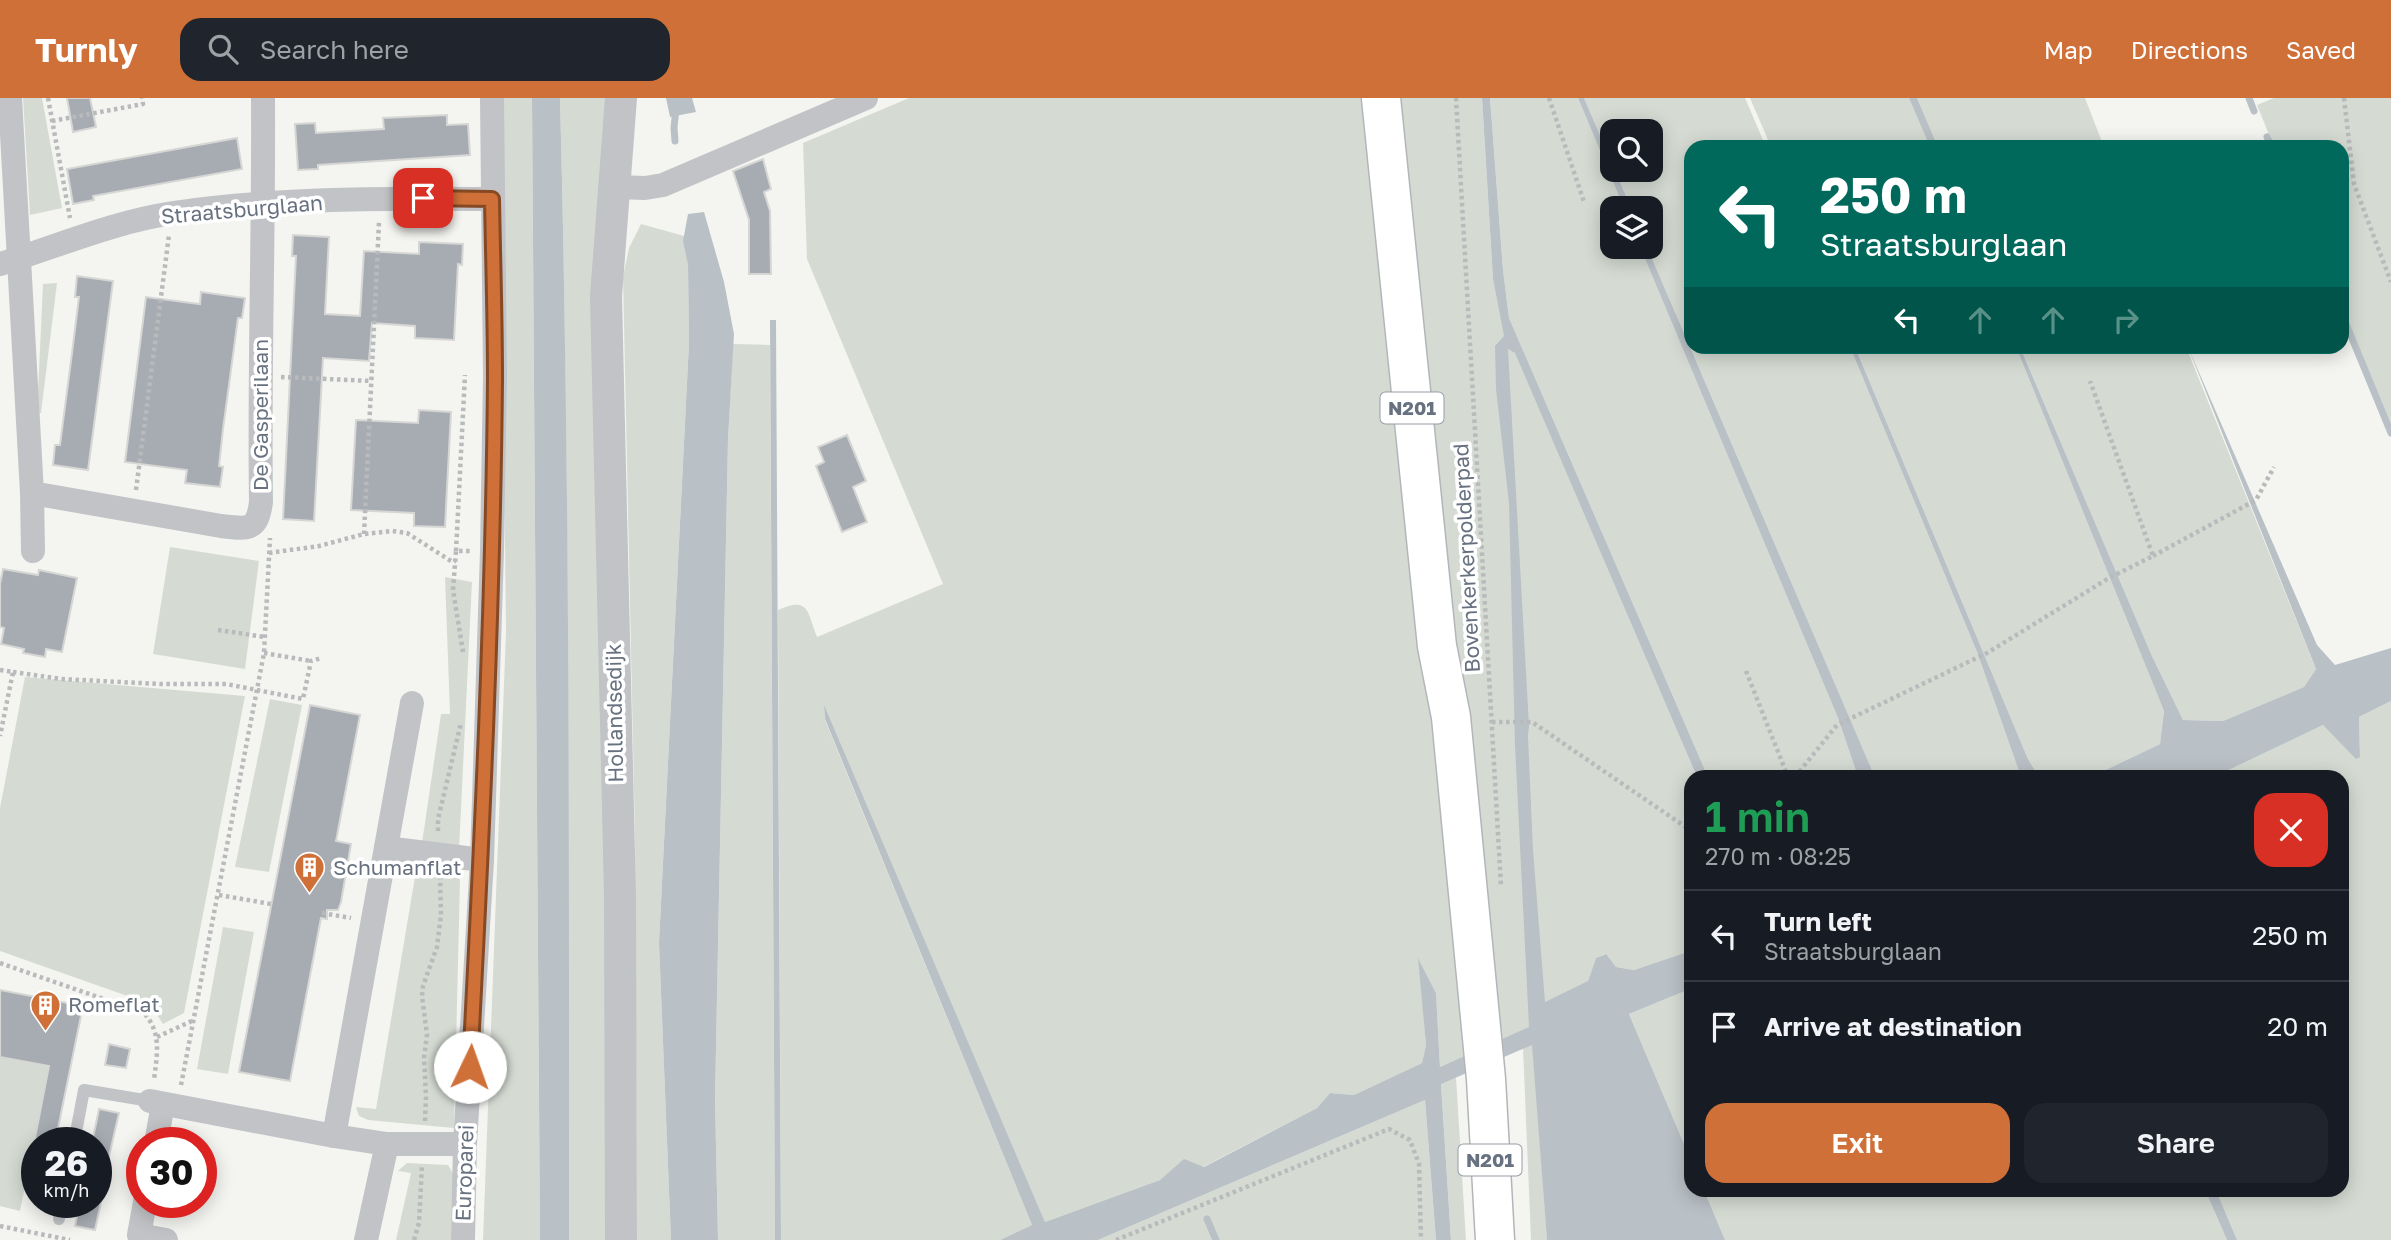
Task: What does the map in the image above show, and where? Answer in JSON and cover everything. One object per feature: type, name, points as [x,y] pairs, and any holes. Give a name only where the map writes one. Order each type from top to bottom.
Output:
[{"type":"highway","name":"N201","points":[[1381,98],[1437,646],[1451,717],[1486,1079],[1495,1240]]},
{"type":"highway","name":"N201","points":[[1404,98],[1455,640],[1451,717]]},
{"type":"street","points":[[10,98],[10,261],[32,493],[33,551]]},
{"type":"street","name":"De Gasperilaan","points":[[32,493],[221,526],[246,528],[259,518],[263,98]]},
{"type":"street","name":"Europarei","points":[[463,1240],[482,860],[493,492],[495,376],[492,98]]},
{"type":"street","name":"Hollandsedijk","points":[[621,98],[606,296],[620,895],[621,1240]]},
{"type":"street","points":[[615,187],[645,188],[663,184],[864,98]]},
{"type":"street","name":"Straatsburglaan","points":[[10,261],[74,238],[172,214],[263,205],[492,199]]},
{"type":"street","points":[[334,1136],[412,703]]},
{"type":"street","points":[[386,848],[482,860]]},
{"type":"street","points":[[159,1127],[163,1104],[334,1136],[387,1143],[466,1144]]},
{"type":"street","points":[[366,1240],[387,1143]]},
{"type":"street","points":[[142,1218],[139,1235],[166,1240]]},
{"type":"lane","points":[[77,1127],[84,1090],[163,1104]]},
{"type":"path","points":[[48,98],[74,238]]},
{"type":"path","points":[[52,121],[143,104],[142,98]]},
{"type":"path","name":"Bovenkerkerpolderpad","points":[[1456,98],[1501,896]]},
{"type":"path","points":[[1549,98],[1584,202]]},
{"type":"path","points":[[2344,98],[2349,140]]},
{"type":"path","points":[[2349,141],[2354,184],[2391,282]]},
{"type":"path","points":[[364,534],[372,382],[375,372],[380,201]]},
{"type":"path","points":[[131,511],[172,214]]},
{"type":"path","points":[[259,375],[372,382]]},
{"type":"path","points":[[456,551],[465,375]]},
{"type":"path","points":[[2090,381],[2153,556]]},
{"type":"path","points":[[1801,770],[1837,725],[1987,653],[2109,578],[2256,500],[2274,467]]},
{"type":"path","points":[[269,553],[392,531],[407,533],[456,562]]},
{"type":"path","points":[[163,1104],[194,1020],[219,895],[264,653],[270,532]]},
{"type":"path","points":[[218,630],[265,637]]},
{"type":"path","points":[[264,653],[311,661],[321,658]]},
{"type":"path","points":[[0,670],[61,679],[226,684],[303,699],[311,661]]},
{"type":"path","points":[[1746,671],[1785,770]]},
{"type":"path","points":[[0,736],[13,672]]},
{"type":"path","points":[[1492,722],[1532,722],[1684,826]]},
{"type":"path","points":[[219,895],[271,904]]},
{"type":"path","points":[[0,963],[144,1013],[150,1020],[159,1043],[163,1104]]},
{"type":"path","points":[[157,1037],[194,1020]]},
{"type":"path","points":[[1116,1240],[1389,1129],[1410,1140],[1419,1164],[1420,1240]]},
{"type":"path","points":[[414,1240],[419,1223],[423,1143]]},
{"type":"path","points":[[0,1226],[70,1240]]},
{"type":"shaded area","points":[[23,98],[42,98],[62,208],[30,215]]},
{"type":"shaded area","points":[[500,98],[532,98],[540,1240],[483,1240],[506,631]]},
{"type":"shaded area","points":[[532,98],[560,98],[567,526],[569,1240],[540,1240]]},
{"type":"shaded area","points":[[560,98],[611,98],[612,1240],[569,1240],[567,526]]},
{"type":"shaded area","points":[[666,98],[692,98],[696,112],[670,117]]},
{"type":"shaded area","points":[[909,98],[1482,98],[1493,279],[1507,348],[1515,352],[1694,770],[1684,770],[1684,953],[1634,970],[1616,967],[1605,954],[1596,958],[1588,981],[1530,1027],[1440,1067],[1436,993],[1419,960],[1426,1045],[1422,1063],[1354,1095],[1330,1093],[1317,1108],[1203,1167],[1184,1160],[1160,1180],[1045,1222],[824,707],[825,720],[1032,1225],[1000,1240],[781,1240],[778,610],[788,606],[802,606],[809,614],[817,637],[943,584],[807,259],[803,143]]},
{"type":"shaded area","points":[[1482,98],[1490,98],[1509,318],[1705,770],[1694,770],[1515,353],[1508,349],[1529,726],[1533,850],[1545,1002],[1588,981],[1596,958],[1606,954],[1616,967],[1634,970],[1684,953],[1684,991],[1629,1014],[1684,1144],[1684,1197],[1707,1197],[1725,1240],[1547,1240],[1532,1045],[1441,1084],[1451,1240],[1436,1240],[1425,1100],[1098,1240],[1000,1240],[1032,1225],[825,719],[824,705],[1045,1222],[1160,1180],[1184,1159],[1204,1167],[1317,1108],[1330,1093],[1354,1095],[1422,1063],[1426,1045],[1418,958],[1436,993],[1440,1067],[1529,1027],[1515,746],[1509,503],[1496,389],[1495,346],[1504,336],[1493,279]]},
{"type":"shaded area","points":[[1490,98],[1578,98],[1600,151],[1600,182],[1613,182],[1619,196],[1600,196],[1600,259],[1645,259],[1838,718],[1856,770],[1705,770],[1509,318]]},
{"type":"shaded area","points":[[1578,98],[1584,98],[1600,135],[1600,151]]},
{"type":"shaded area","points":[[1584,98],[1745,98],[1763,140],[1684,140],[1684,333],[1652,259],[1663,259],[1663,196],[1626,196],[1620,182],[1663,182],[1663,119],[1600,119],[1600,135]]},
{"type":"shaded area","points":[[1750,98],[2085,98],[2101,140],[1768,140]]},
{"type":"shaded area","points":[[2274,98],[2391,98],[2391,424],[2349,323],[2349,140],[2271,140],[2257,105]]},
{"type":"shaded area","points":[[1613,182],[1620,182],[1626,196],[1619,196]]},
{"type":"shaded area","points":[[704,212],[724,282],[734,334],[728,439],[715,1099],[718,1240],[671,1240],[659,943],[689,343],[688,265],[683,241],[688,214]]},
{"type":"shaded area","points":[[641,224],[684,236],[688,265],[689,343],[659,943],[671,1240],[637,1240],[635,837],[623,277],[629,248]]},
{"type":"shaded area","points":[[1645,259],[1652,259],[1684,333],[1684,352]]},
{"type":"shaded area","points":[[57,283],[41,413],[37,413],[43,284]]},
{"type":"shaded area","points":[[770,320],[776,320],[781,1240],[775,1240]]},
{"type":"shaded area","points":[[733,344],[770,345],[775,1240],[718,1240],[715,1099],[728,439]]},
{"type":"shaded area","points":[[1685,354],[1693,354],[1872,770],[1856,770],[1838,718]]},
{"type":"shaded area","points":[[1693,354],[1853,354],[1977,652],[2019,770],[1872,770]]},
{"type":"shaded area","points":[[1853,354],[1858,354],[2035,770],[2019,770],[1977,652]]},
{"type":"shaded area","points":[[1858,354],[2019,354],[2164,711],[2160,744],[2106,770],[2035,770]]},
{"type":"shaded area","points":[[2019,354],[2023,354],[2152,656],[2183,720],[2223,721],[2304,687],[2316,669],[2191,354],[2317,645],[2335,665],[2391,648],[2391,701],[2359,717],[2360,757],[2356,759],[2323,725],[2229,770],[2106,770],[2160,744],[2164,711]]},
{"type":"shaded area","points":[[2023,354],[2189,354],[2316,669],[2304,687],[2223,721],[2183,720],[2152,656]]},
{"type":"shaded area","points":[[170,547],[259,561],[245,669],[153,654]]},
{"type":"shaded area","points":[[445,577],[472,582],[459,850],[422,843],[441,714],[450,714]]},
{"type":"shaded area","points":[[25,677],[245,696],[184,1013],[163,1024],[150,1004],[0,951],[0,808]]},
{"type":"shaded area","points":[[270,699],[302,705],[269,872],[235,867]]},
{"type":"shaded area","points":[[2391,701],[2391,1240],[2237,1240],[2219,1197],[2349,1197],[2349,770],[2229,770],[2323,725],[2360,757],[2359,717]]},
{"type":"shaded area","points":[[417,865],[456,871],[460,880],[454,1128],[368,1120],[359,1116],[356,1107],[376,1109]]},
{"type":"shaded area","points":[[223,927],[254,932],[228,1074],[197,1069]]},
{"type":"shaded area","points":[[1684,991],[1684,1144],[1629,1014]]},
{"type":"shaded area","points":[[1533,1044],[1547,1240],[1531,1240],[1523,1048]]},
{"type":"shaded area","points":[[0,1057],[70,1071],[44,1091],[37,1127],[21,1127],[20,1211],[0,1206]]},
{"type":"shaded area","points":[[1456,1077],[1466,1240],[1451,1240],[1441,1083]]},
{"type":"shaded area","points":[[1425,1100],[1436,1240],[1098,1240]]},
{"type":"shaded area","points":[[407,1163],[448,1165],[454,1175],[451,1240],[396,1240],[411,1173],[398,1171]]},
{"type":"shaded area","points":[[1707,1197],[2208,1197],[2227,1240],[1725,1240]]},
{"type":"shaded area","points":[[2208,1197],[2219,1197],[2237,1240],[2227,1240]]},
{"type":"building","points":[[67,98],[90,98],[96,127],[73,132]]},
{"type":"building","points":[[447,115],[447,125],[468,124],[470,155],[318,165],[318,169],[298,170],[295,124],[315,123],[316,133],[384,129],[383,118]]},
{"type":"building","points":[[237,138],[242,169],[93,196],[94,200],[73,204],[67,169]]},
{"type":"building","points":[[763,159],[771,189],[764,192],[770,211],[771,274],[749,274],[749,220],[733,171]]},
{"type":"building","points":[[293,235],[329,237],[325,314],[360,316],[364,251],[419,254],[419,242],[463,244],[462,265],[458,264],[454,340],[415,338],[415,326],[372,323],[369,361],[323,358],[314,521],[283,519],[296,256],[292,256]]},
{"type":"building","points":[[77,276],[113,281],[88,470],[53,465],[55,445],[60,445],[72,353],[79,297],[75,297]]},
{"type":"building","points":[[201,292],[245,298],[242,318],[238,318],[223,429],[220,487],[185,483],[187,470],[125,462],[146,297],[200,304]]},
{"type":"building","points":[[419,410],[451,412],[445,527],[414,526],[414,513],[351,510],[356,420],[418,423]]},
{"type":"building","points":[[847,435],[866,481],[853,487],[867,522],[842,532],[816,466],[824,462],[818,447]]},
{"type":"building","points":[[3,569],[38,575],[39,570],[77,578],[62,652],[46,649],[45,657],[23,653],[24,649],[1,644],[4,628],[0,627],[0,584]]},
{"type":"building","name":"Schumanflat","points":[[310,705],[360,715],[336,841],[351,844],[341,902],[338,910],[327,910],[327,919],[321,918],[290,1081],[239,1072]]},
{"type":"building","name":"Romeflat","points":[[0,990],[83,1006],[58,1127],[37,1127],[49,1066],[0,1057]]},
{"type":"building","points":[[109,1044],[130,1049],[126,1068],[105,1065]]},
{"type":"building","points":[[99,1109],[119,1113],[112,1143],[112,1127],[95,1127]]},
{"type":"building","points":[[77,1218],[98,1218],[95,1230],[75,1226]]},
{"type":"waterway","points":[[675,141],[677,98]]},
{"type":"waterway","points":[[1913,98],[1931,140]]},
{"type":"waterway","points":[[2249,98],[2254,111]]},
{"type":"waterway","points":[[2349,331],[2391,433]]},
{"type":"waterway","points":[[1207,1219],[1216,1240]]},
{"type":"place","name":"Schumanflat","points":[[310,895]]},
{"type":"place","name":"Romeflat","points":[[45,1032]]},
{"type":"route","points":[[423,198],[492,199],[495,376],[492,551],[482,860],[470,1067]]}]
